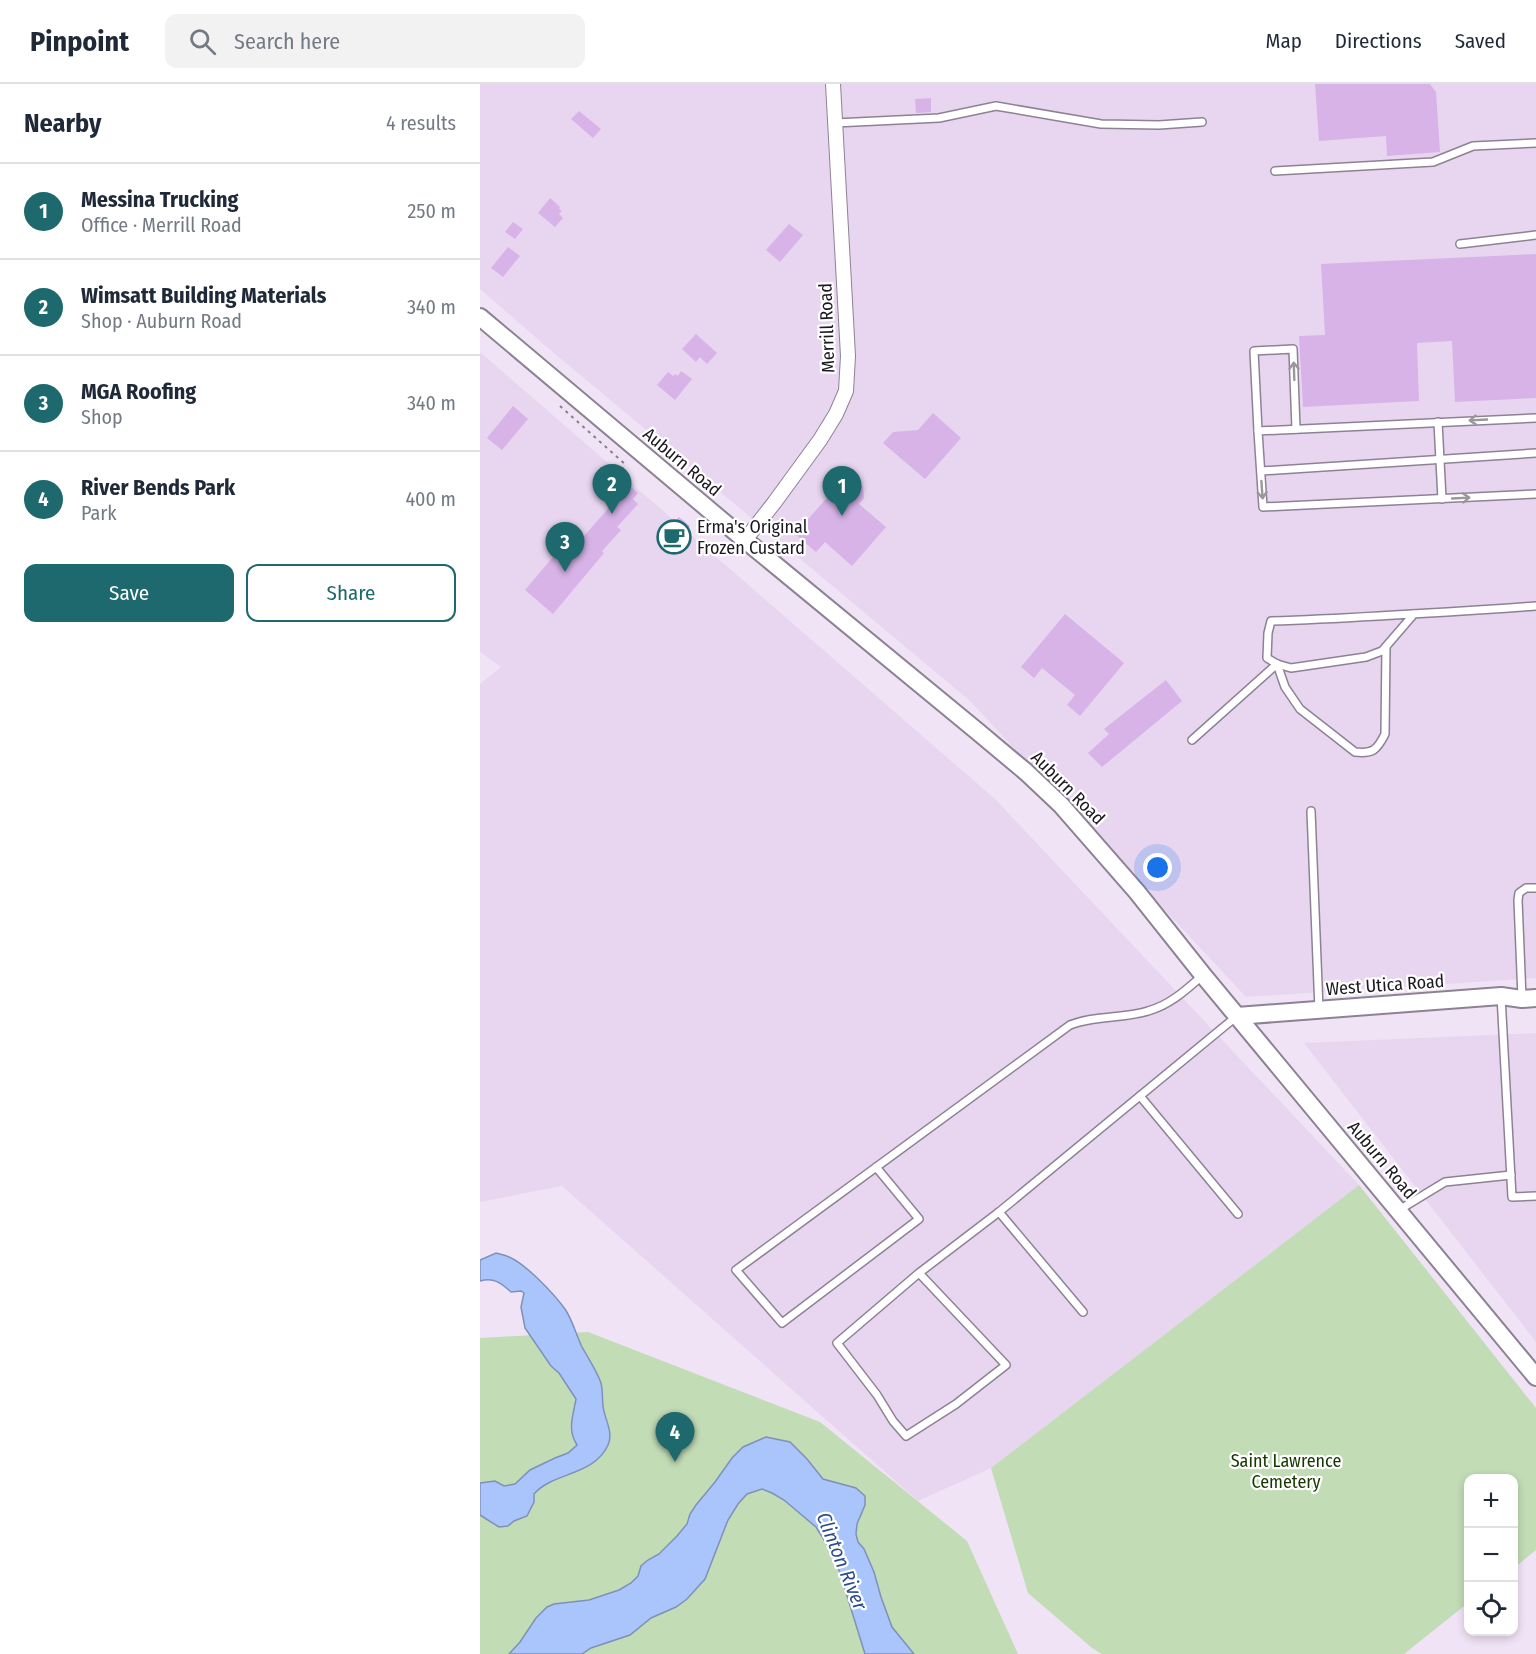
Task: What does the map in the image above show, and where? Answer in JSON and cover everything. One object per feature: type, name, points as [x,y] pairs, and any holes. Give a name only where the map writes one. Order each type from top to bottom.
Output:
[{"type":"street","name":"Merrill Road","points":[[745,540],[820,440],[836,414],[846,391],[848,356],[833,84]]},
{"type":"street","name":"Auburn Road","points":[[480,317],[994,745],[1054,798],[1137,892],[1536,1377]]},
{"type":"street","name":"West Utica Road","points":[[1237,1016],[1501,996],[1529,999]]},
{"type":"lane","points":[[835,123],[939,118],[996,106],[1101,124],[1159,125],[1202,122]]},
{"type":"lane","points":[[1275,171],[1433,162],[1473,146],[1536,143]]},
{"type":"lane","points":[[1460,244],[1536,235]]},
{"type":"lane","points":[[1296,429],[1293,349],[1254,351],[1263,507],[1536,494]]},
{"type":"lane","points":[[1258,431],[1536,417]]},
{"type":"lane","points":[[1438,422],[1442,498]]},
{"type":"lane","points":[[1261,471],[1536,453]]},
{"type":"lane","points":[[1414,614],[1382,651],[1366,657],[1291,668],[1267,658],[1271,621],[1536,606]]},
{"type":"lane","points":[[1277,664],[1285,687],[1300,709],[1355,752],[1364,753],[1373,751],[1379,746],[1385,734],[1386,646]]},
{"type":"lane","points":[[1192,740],[1277,664]]},
{"type":"lane","points":[[1311,811],[1319,1010]]},
{"type":"lane","points":[[1529,999],[1518,900],[1520,893],[1526,888],[1536,888]]},
{"type":"lane","points":[[876,1167],[919,1219],[783,1323],[736,1270],[876,1167],[1070,1025],[1083,1020],[1149,1011],[1177,998],[1203,975]]},
{"type":"lane","points":[[1501,996],[1512,1197],[1536,1196]]},
{"type":"lane","points":[[919,1273],[1006,1365],[956,1404],[906,1436],[892,1421],[877,1395],[837,1343],[919,1273],[999,1212],[1237,1016]]},
{"type":"lane","points":[[1140,1096],[1238,1214]]},
{"type":"lane","points":[[1398,1211],[1445,1182],[1511,1175]]},
{"type":"lane","points":[[999,1212],[1083,1312]]},
{"type":"path","points":[[560,406],[625,464]]},
{"type":"shaded area","points":[[480,84],[1536,84],[1536,978],[1246,997],[969,700],[480,289]]},
{"type":"shaded area","points":[[480,352],[995,799],[1359,1185],[991,1468],[918,1501],[562,1186],[480,1202],[480,684],[501,667],[480,652]]},
{"type":"shaded area","points":[[1536,1033],[1536,1342],[1304,1043]]},
{"type":"green space","name":"Saint Lawrence Cemetery","points":[[1359,1185],[1536,1408],[1536,1550],[1518,1565],[1518,1474],[1464,1474],[1464,1606],[1404,1654],[1102,1654],[1028,1593],[991,1468]]},
{"type":"green space","points":[[588,1332],[820,1422],[967,1541],[1018,1654],[480,1654],[480,1338]]},
{"type":"water","points":[[496,1253],[509,1257],[523,1266],[565,1309],[601,1383],[604,1411],[610,1435],[608,1445],[602,1455],[593,1463],[542,1487],[534,1494],[534,1502],[527,1516],[508,1526],[499,1527],[480,1515],[480,1483],[495,1481],[504,1486],[515,1484],[530,1470],[568,1453],[577,1445],[571,1428],[576,1399],[525,1328],[521,1307],[524,1293],[511,1292],[493,1280],[480,1281],[480,1260]]},
{"type":"water","name":"Clinton River","points":[[766,1437],[790,1442],[823,1479],[856,1488],[865,1496],[865,1505],[857,1524],[858,1542],[864,1549],[874,1572],[892,1627],[914,1654],[865,1654],[839,1570],[828,1546],[816,1527],[784,1500],[762,1489],[747,1494],[738,1504],[728,1520],[705,1579],[687,1599],[676,1607],[651,1618],[630,1635],[591,1648],[582,1654],[509,1654],[547,1607],[554,1604],[589,1600],[619,1590],[631,1583],[638,1576],[641,1566],[659,1554],[687,1524],[696,1505],[732,1458],[743,1447]]},
{"type":"building","points":[[1315,84],[1430,84],[1436,92],[1440,152],[1387,156],[1386,136],[1319,141]]},
{"type":"building","points":[[931,98],[931,112],[916,113],[915,99]]},
{"type":"building","points":[[579,111],[601,129],[593,138],[571,119]]},
{"type":"building","points":[[550,198],[562,211],[559,214],[563,218],[555,227],[538,213]]},
{"type":"building","points":[[513,222],[523,229],[515,239],[505,232]]},
{"type":"building","points":[[789,224],[803,235],[780,262],[766,250]]},
{"type":"building","points":[[508,247],[520,256],[503,277],[491,268]]},
{"type":"building","points":[[1536,254],[1536,398],[1455,402],[1452,341],[1417,343],[1419,401],[1303,407],[1299,336],[1325,335],[1321,264]]},
{"type":"building","points":[[696,334],[717,353],[707,364],[700,357],[696,362],[682,349]]},
{"type":"building","points":[[681,371],[692,379],[675,400],[657,385],[668,372],[673,376],[675,374],[678,376]]},
{"type":"building","points":[[513,406],[528,419],[502,450],[487,438]]},
{"type":"building","points":[[933,413],[961,438],[925,479],[883,443],[893,432],[918,430]]},
{"type":"building","points":[[848,474],[863,487],[864,498],[859,504],[886,527],[852,566],[825,542],[816,552],[795,534]]},
{"type":"building","points":[[629,485],[638,493],[633,499],[638,504],[617,527],[621,530],[602,551],[604,553],[553,614],[525,590],[576,530],[584,536]]},
{"type":"building","name":"Erma's Original Frozen Custard","points":[[679,517],[690,526],[683,534],[690,540],[678,554],[660,539]]},
{"type":"building","points":[[1065,614],[1124,663],[1080,716],[1067,705],[1075,695],[1042,668],[1034,678],[1021,667]]},
{"type":"building","points":[[1166,680],[1182,701],[1102,767],[1088,753],[1109,734],[1104,729]]},
{"type":"place","name":"Wimsatt Building Materials","points":[[612,514]]},
{"type":"place","name":"Messina Trucking","points":[[842,516]]},
{"type":"place","name":"Erma's Original Frozen Custard","points":[[674,537]]},
{"type":"place","name":"MGA Roofing","points":[[565,572]]},
{"type":"place","name":"River Bends Park","points":[[675,1462]]}]
